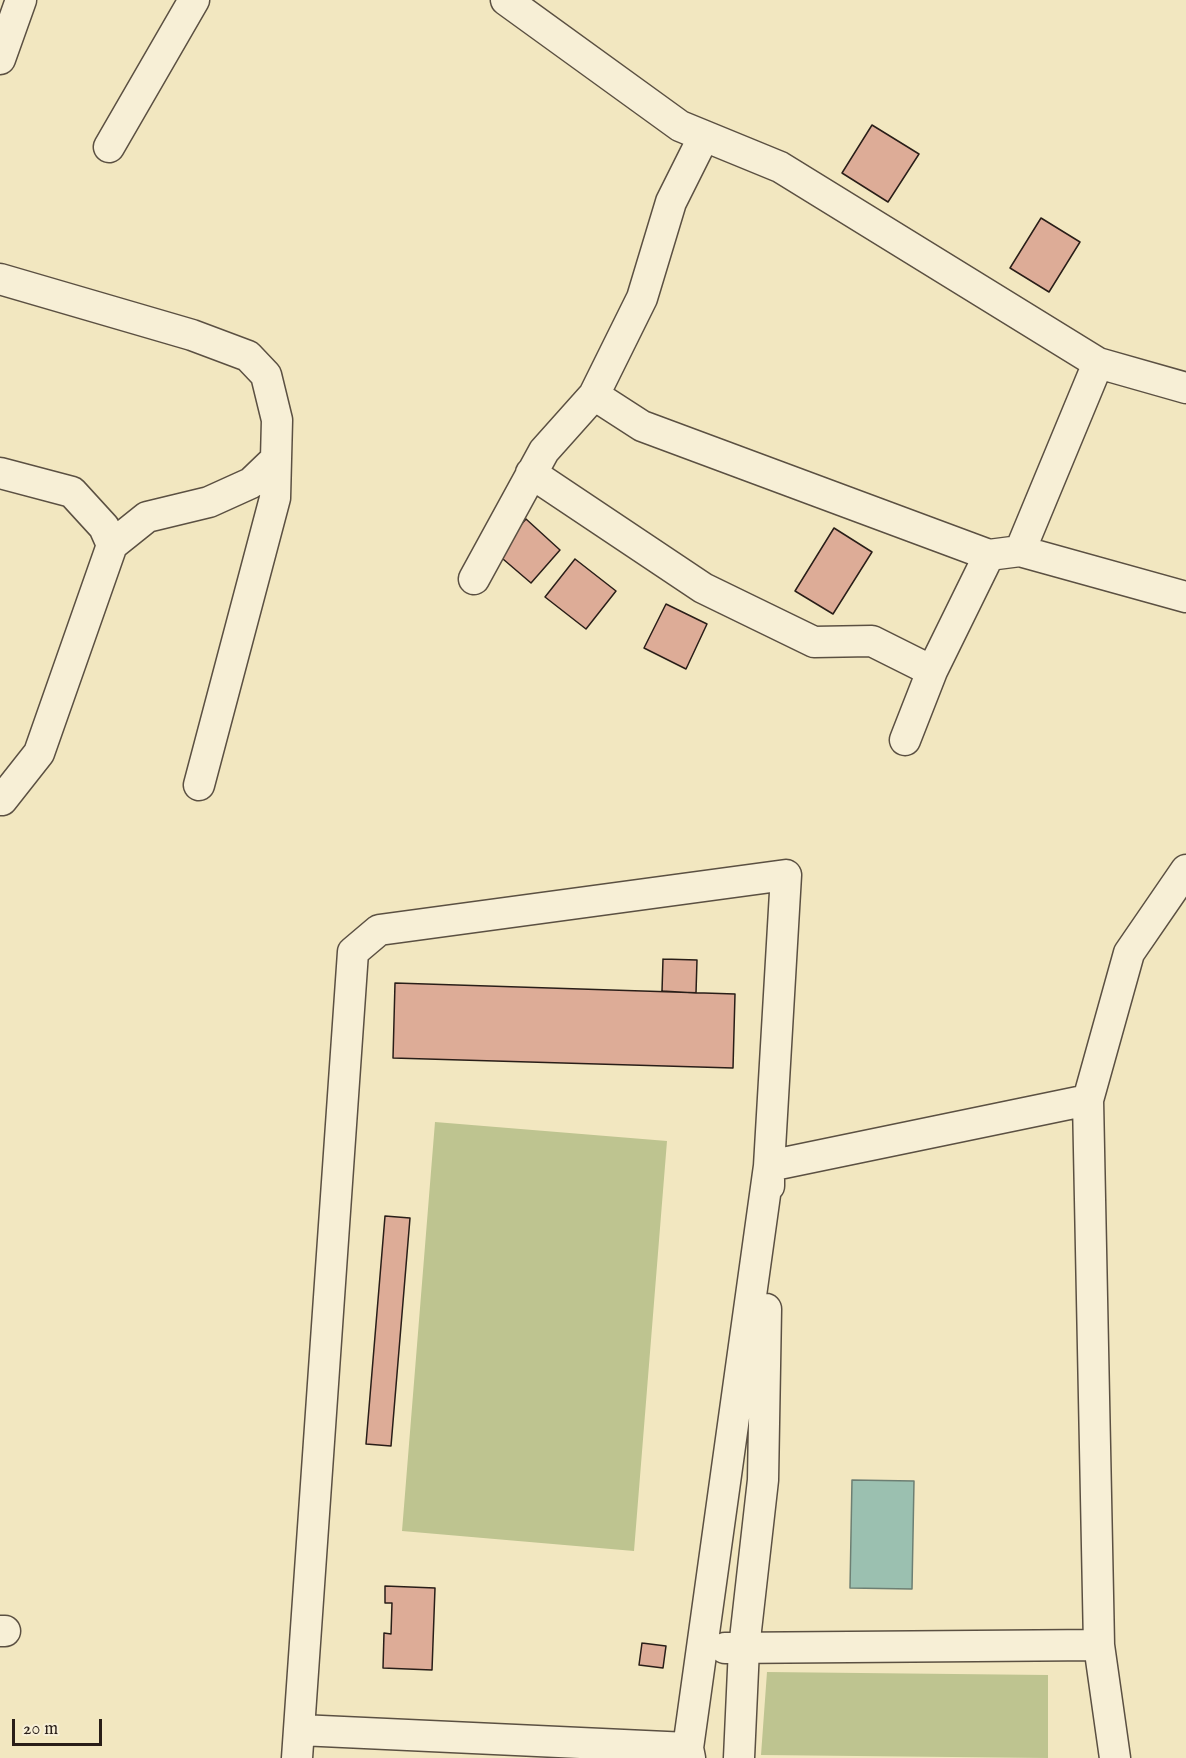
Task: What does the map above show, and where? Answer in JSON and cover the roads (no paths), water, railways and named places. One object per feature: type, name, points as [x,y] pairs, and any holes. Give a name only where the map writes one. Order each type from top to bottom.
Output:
[{"type":"street","points":[[0,59],[21,0]]},
{"type":"street","points":[[109,147],[194,0]]},
{"type":"street","points":[[506,0],[680,126],[780,167],[1098,363],[1186,388]]},
{"type":"street","points":[[474,579],[544,451],[594,395],[642,298],[671,202],[704,136]]},
{"type":"street","points":[[0,279],[192,335],[248,356],[266,375],[278,420],[275,498],[200,785]]},
{"type":"street","points":[[1020,551],[1098,363]]},
{"type":"street","points":[[594,395],[642,426],[989,555],[1020,551],[1186,597]]},
{"type":"street","points":[[0,803],[39,753],[112,545],[147,517],[209,502],[251,483],[276,459]]},
{"type":"street","points":[[0,473],[72,492],[104,527],[112,545]]},
{"type":"street","points":[[531,473],[703,588],[814,642],[872,641],[932,671]]},
{"type":"street","points":[[905,740],[932,671],[989,555]]},
{"type":"street","points":[[1115,1758],[1099,1646],[1088,1101],[1129,953],[1186,870]]},
{"type":"street","points":[[739,1758],[744,1648],[763,1480],[769,1166],[786,875],[380,930],[353,952],[299,1744],[689,1753],[769,1166]]},
{"type":"street","points":[[769,1166],[1088,1101]]},
{"type":"street","points":[[704,1648],[1099,1646]]}]
